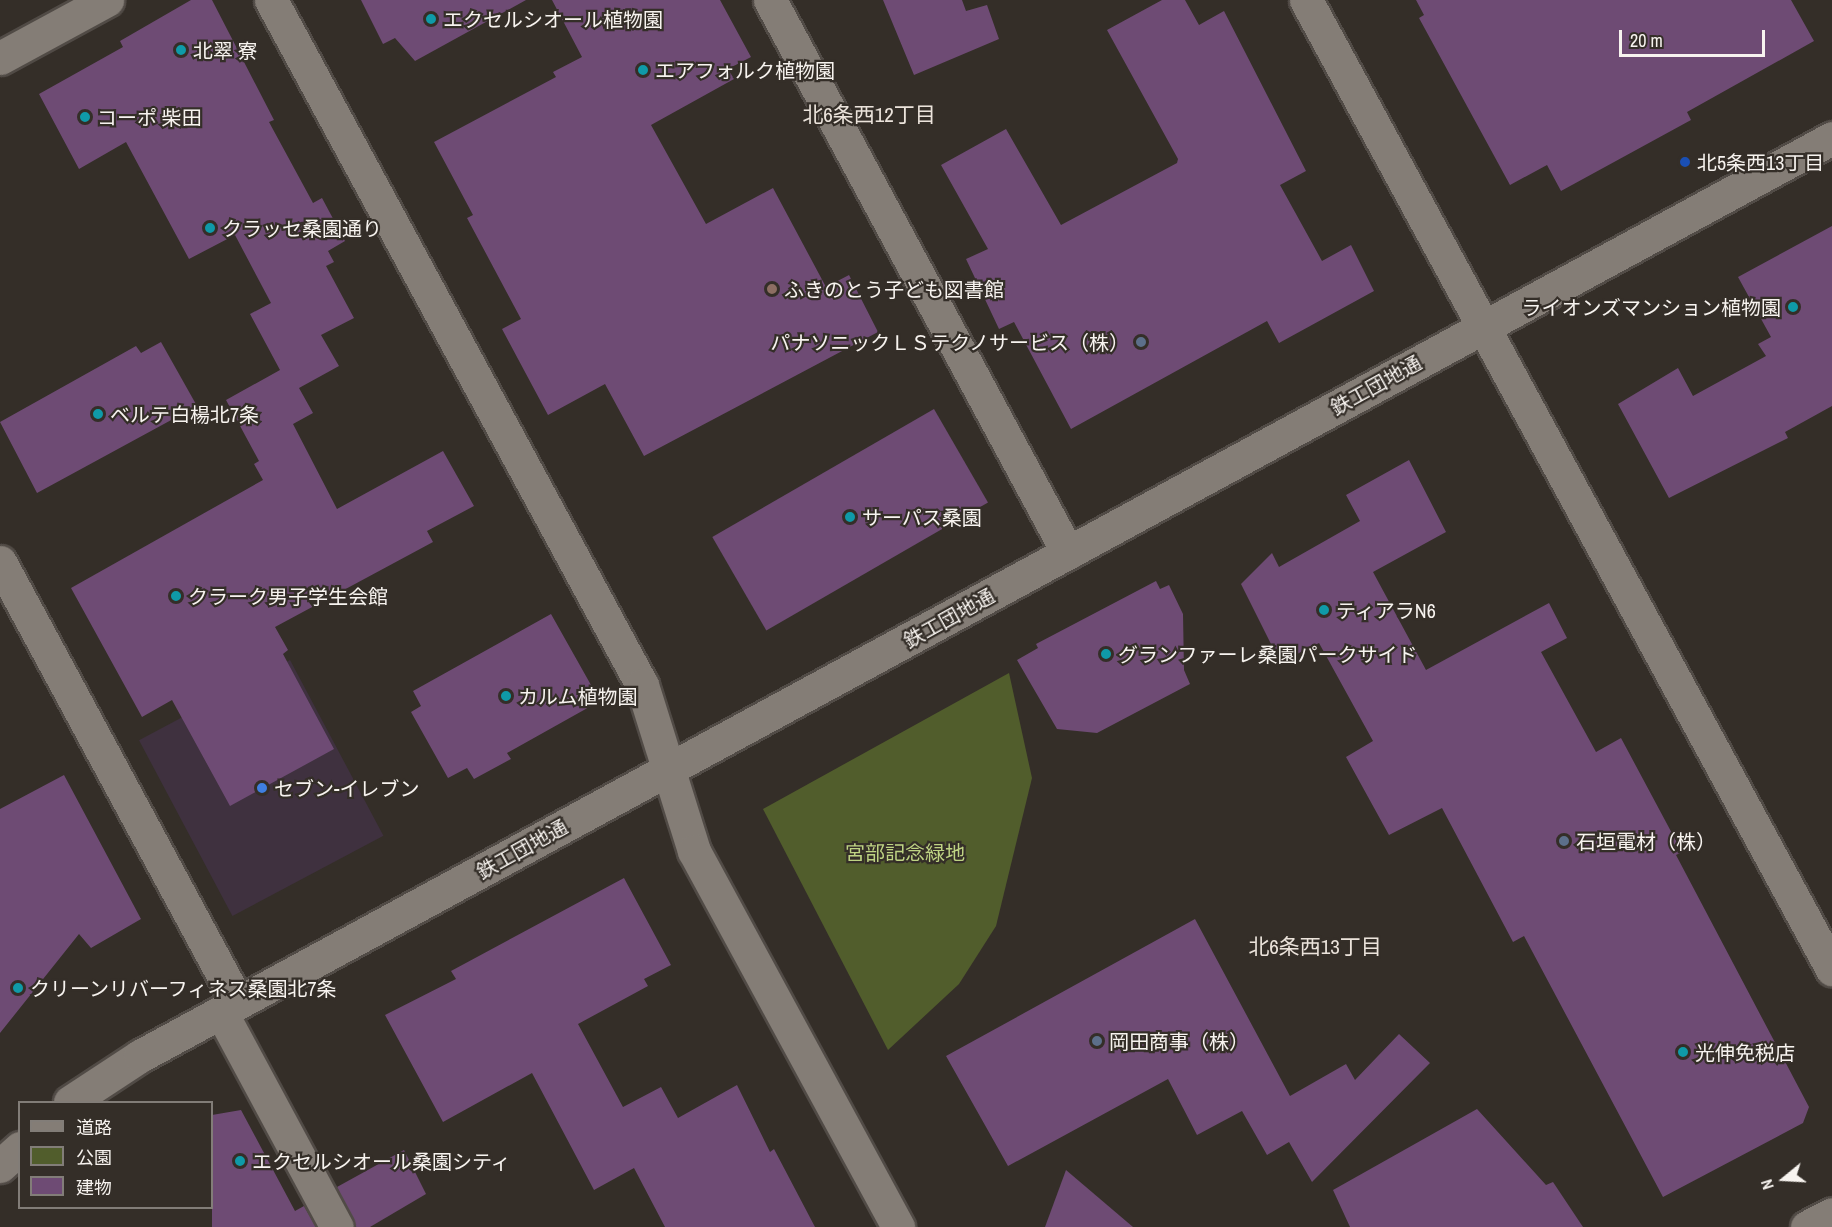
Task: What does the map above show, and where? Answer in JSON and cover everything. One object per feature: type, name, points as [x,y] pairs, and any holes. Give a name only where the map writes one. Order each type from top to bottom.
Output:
[{"type":"street","points":[[0,58],[107,0]]},
{"type":"street","points":[[270,0],[642,685],[694,851],[898,1227]]},
{"type":"street","points":[[770,0],[1068,553]]},
{"type":"street","points":[[1306,0],[1832,969]]},
{"type":"street","name":"鉄工団地通","points":[[72,1101],[140,1056],[1832,138]]},
{"type":"street","points":[[0,562],[229,1008],[337,1227]]},
{"type":"street","points":[[0,1166],[18,1150]]},
{"type":"street","points":[[1807,1227],[1832,1214]]},
{"type":"shaded area","name":"セブン-イレブン","points":[[290,660],[383,836],[232,916],[139,740]]},
{"type":"green space","name":"宮部記念緑地","points":[[1009,673],[1032,778],[996,926],[959,984],[888,1050],[763,809]]},
{"type":"building","points":[[191,0],[212,0],[274,120],[269,122],[313,203],[322,198],[345,241],[328,251],[334,262],[326,266],[354,318],[321,335],[339,366],[299,388],[313,413],[293,424],[337,509],[443,451],[474,506],[427,531],[433,542],[275,627],[288,650],[283,654],[334,749],[230,806],[172,700],[142,717],[71,588],[263,480],[254,464],[259,461],[226,400],[280,370],[250,314],[271,303],[235,235],[189,259],[126,142],[79,169],[39,94],[123,47],[120,41]]},
{"type":"building","name":"エクセルシオール植物園","points":[[361,0],[526,0],[415,61],[395,38],[383,44]]},
{"type":"building","points":[[552,0],[720,0],[751,57],[728,69],[734,79],[651,125],[706,224],[773,188],[826,287],[849,275],[878,332],[644,456],[605,384],[548,415],[502,329],[521,319],[467,218],[473,215],[434,142],[556,77],[553,72],[582,57]]},
{"type":"building","points":[[883,0],[962,0],[966,11],[987,5],[999,39],[914,75]]},
{"type":"building","points":[[1162,0],[1185,0],[1199,25],[1224,11],[1306,171],[1280,185],[1322,261],[1351,245],[1374,291],[1279,343],[1267,321],[1071,429],[1014,322],[999,329],[966,259],[988,249],[941,165],[1006,129],[1061,225],[1177,163],[1178,159],[1107,30]]},
{"type":"building","points":[[1416,0],[1791,0],[1814,41],[1687,112],[1691,120],[1561,191],[1547,165],[1510,185],[1419,18],[1424,15]]},
{"type":"building","points":[[1832,226],[1832,406],[1785,432],[1788,438],[1669,498],[1618,404],[1678,368],[1693,396],[1766,356],[1758,344],[1771,337],[1738,277]]},
{"type":"building","name":"ベルテ白楊北7条","points":[[161,342],[197,406],[37,493],[0,422],[136,346],[141,353]]},
{"type":"building","name":"サーパス桑園","points":[[934,409],[988,503],[766,631],[712,537]]},
{"type":"building","points":[[1409,460],[1446,532],[1373,572],[1426,670],[1549,603],[1567,638],[1541,652],[1596,752],[1621,738],[1682,852],[1676,855],[1809,1107],[1803,1123],[1663,1197],[1524,936],[1513,942],[1442,808],[1389,835],[1346,757],[1373,741],[1319,643],[1293,656],[1284,645],[1275,652],[1241,584],[1272,553],[1279,567],[1360,521],[1346,495]]},
{"type":"building","name":"グランファーレ桑園パークサイド","points":[[1156,581],[1160,589],[1169,585],[1183,614],[1184,670],[1190,684],[1097,733],[1057,729],[1017,660],[1038,648],[1036,644]]},
{"type":"building","name":"カルム植物園","points":[[551,614],[600,701],[507,753],[511,759],[474,779],[467,768],[448,778],[411,712],[421,706],[413,691]]},
{"type":"building","points":[[64,775],[141,919],[91,948],[79,934],[0,1033],[0,809]]},
{"type":"building","points":[[624,878],[671,965],[644,979],[648,986],[578,1024],[623,1107],[661,1087],[678,1118],[737,1085],[770,1152],[774,1149],[815,1227],[665,1227],[634,1168],[594,1190],[532,1073],[443,1122],[385,1015],[456,979],[451,971]]},
{"type":"building","points":[[1195,919],[1290,1096],[1346,1064],[1355,1080],[1399,1034],[1430,1063],[1312,1182],[1289,1142],[1267,1155],[1242,1111],[1197,1135],[1168,1079],[1008,1166],[946,1056]]},
{"type":"building","points":[[1477,1109],[1546,1185],[1553,1182],[1583,1227],[1350,1227],[1333,1190]]},
{"type":"building","name":"エクセルシオール桑園シティ","points":[[241,1110],[295,1211],[304,1206],[316,1227],[212,1227],[213,1115]]},
{"type":"building","points":[[404,1150],[426,1194],[370,1227],[356,1227],[337,1187]]},
{"type":"building","points":[[1066,1170],[1133,1227],[1045,1227]]},
{"type":"place","name":"エクセルシオール植物園","points":[[431,19]]},
{"type":"place","name":"北翠 寮","points":[[181,50]]},
{"type":"place","name":"エアフォルク植物園","points":[[643,70]]},
{"type":"place","name":"コーポ 柴田","points":[[85,117]]},
{"type":"place","name":"北5条西13丁目","points":[[1685,162]]},
{"type":"place","name":"クラッセ桑園通り","points":[[210,228]]},
{"type":"place","name":"ふきのとう子ども図書館","points":[[772,289]]},
{"type":"place","name":"ライオンズマンション植物園","points":[[1793,307]]},
{"type":"place","name":"パナソニックＬＳテクノサービス（株）","points":[[1141,342]]},
{"type":"place","name":"ベルテ白楊北7条","points":[[98,414]]},
{"type":"place","name":"サーパス桑園","points":[[850,517]]},
{"type":"place","name":"クラーク男子学生会館","points":[[176,596]]},
{"type":"place","name":"ティアラN6","points":[[1324,610]]},
{"type":"place","name":"グランファーレ桑園パークサイド","points":[[1106,654]]},
{"type":"place","name":"カルム植物園","points":[[506,696]]},
{"type":"place","name":"セブン-イレブン","points":[[262,788]]},
{"type":"place","name":"石垣電材（株）","points":[[1564,841]]},
{"type":"place","name":"クリーンリバーフィネス桑園北7条","points":[[18,988]]},
{"type":"place","name":"岡田商事（株）","points":[[1097,1041]]},
{"type":"place","name":"光伸免税店","points":[[1683,1052]]},
{"type":"place","name":"エクセルシオール桑園シティ","points":[[240,1161]]},
{"type":"district","name":"北6条西12丁目","points":[[869,115]]},
{"type":"district","name":"北6条西13丁目","points":[[1315,947]]}]
